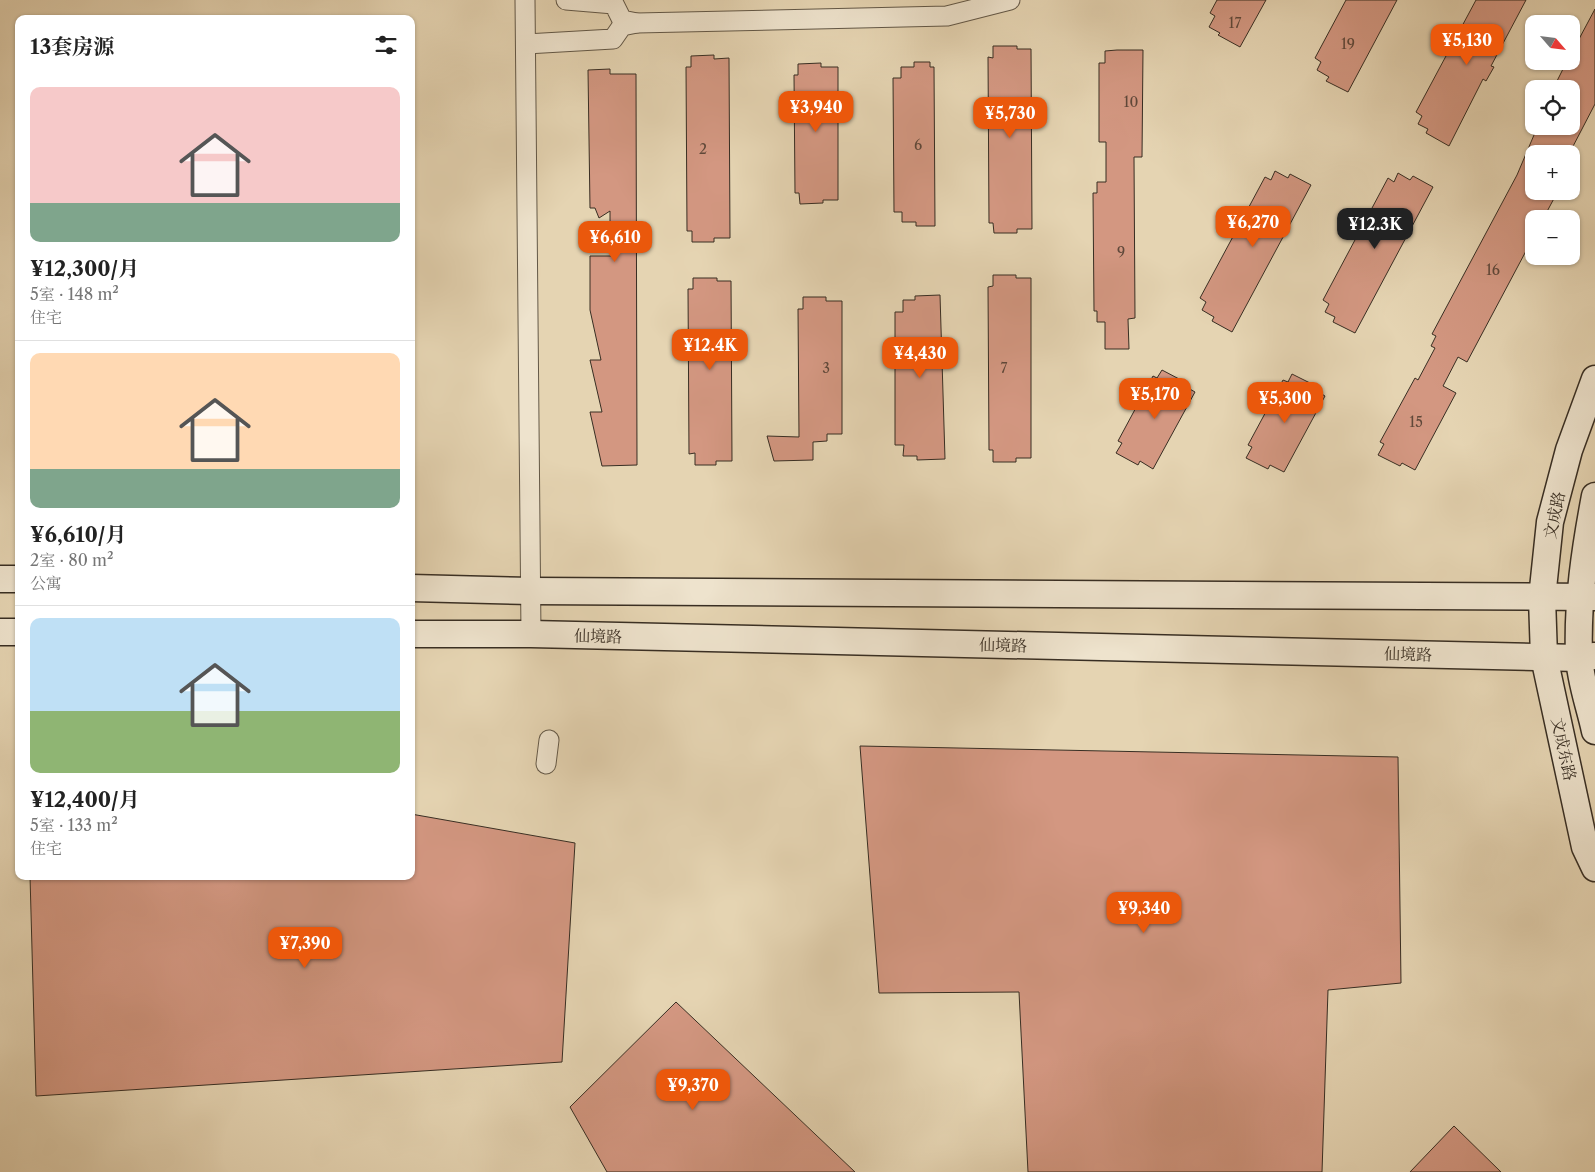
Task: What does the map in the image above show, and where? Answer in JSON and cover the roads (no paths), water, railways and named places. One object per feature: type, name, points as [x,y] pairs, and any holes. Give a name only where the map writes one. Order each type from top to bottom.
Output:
[{"type":"main road","name":"文成路","points":[[1544,657],[1542,598],[1550,522],[1569,450],[1595,379]]},
{"type":"main road","points":[[1587,657],[1588,597],[1585,551],[1595,496]]},
{"type":"main road","points":[[0,579],[15,579]]},
{"type":"main road","points":[[415,588],[531,591],[1588,597]]},
{"type":"main road","points":[[0,632],[15,632]]},
{"type":"main road","name":"仙境路","points":[[415,634],[532,634],[1587,657]]},
{"type":"main road","name":"文成东路","points":[[1544,657],[1585,847],[1595,868]]},
{"type":"main road","name":"文成东路","points":[[1587,657],[1595,731]]},
{"type":"street","points":[[525,0],[532,634]]},
{"type":"street","points":[[566,0],[614,4],[622,20],[636,23]]},
{"type":"street","points":[[526,44],[613,39],[622,26],[636,23],[946,16],[1010,0]]},
{"type":"street","points":[[546,764],[549,740]]}]
